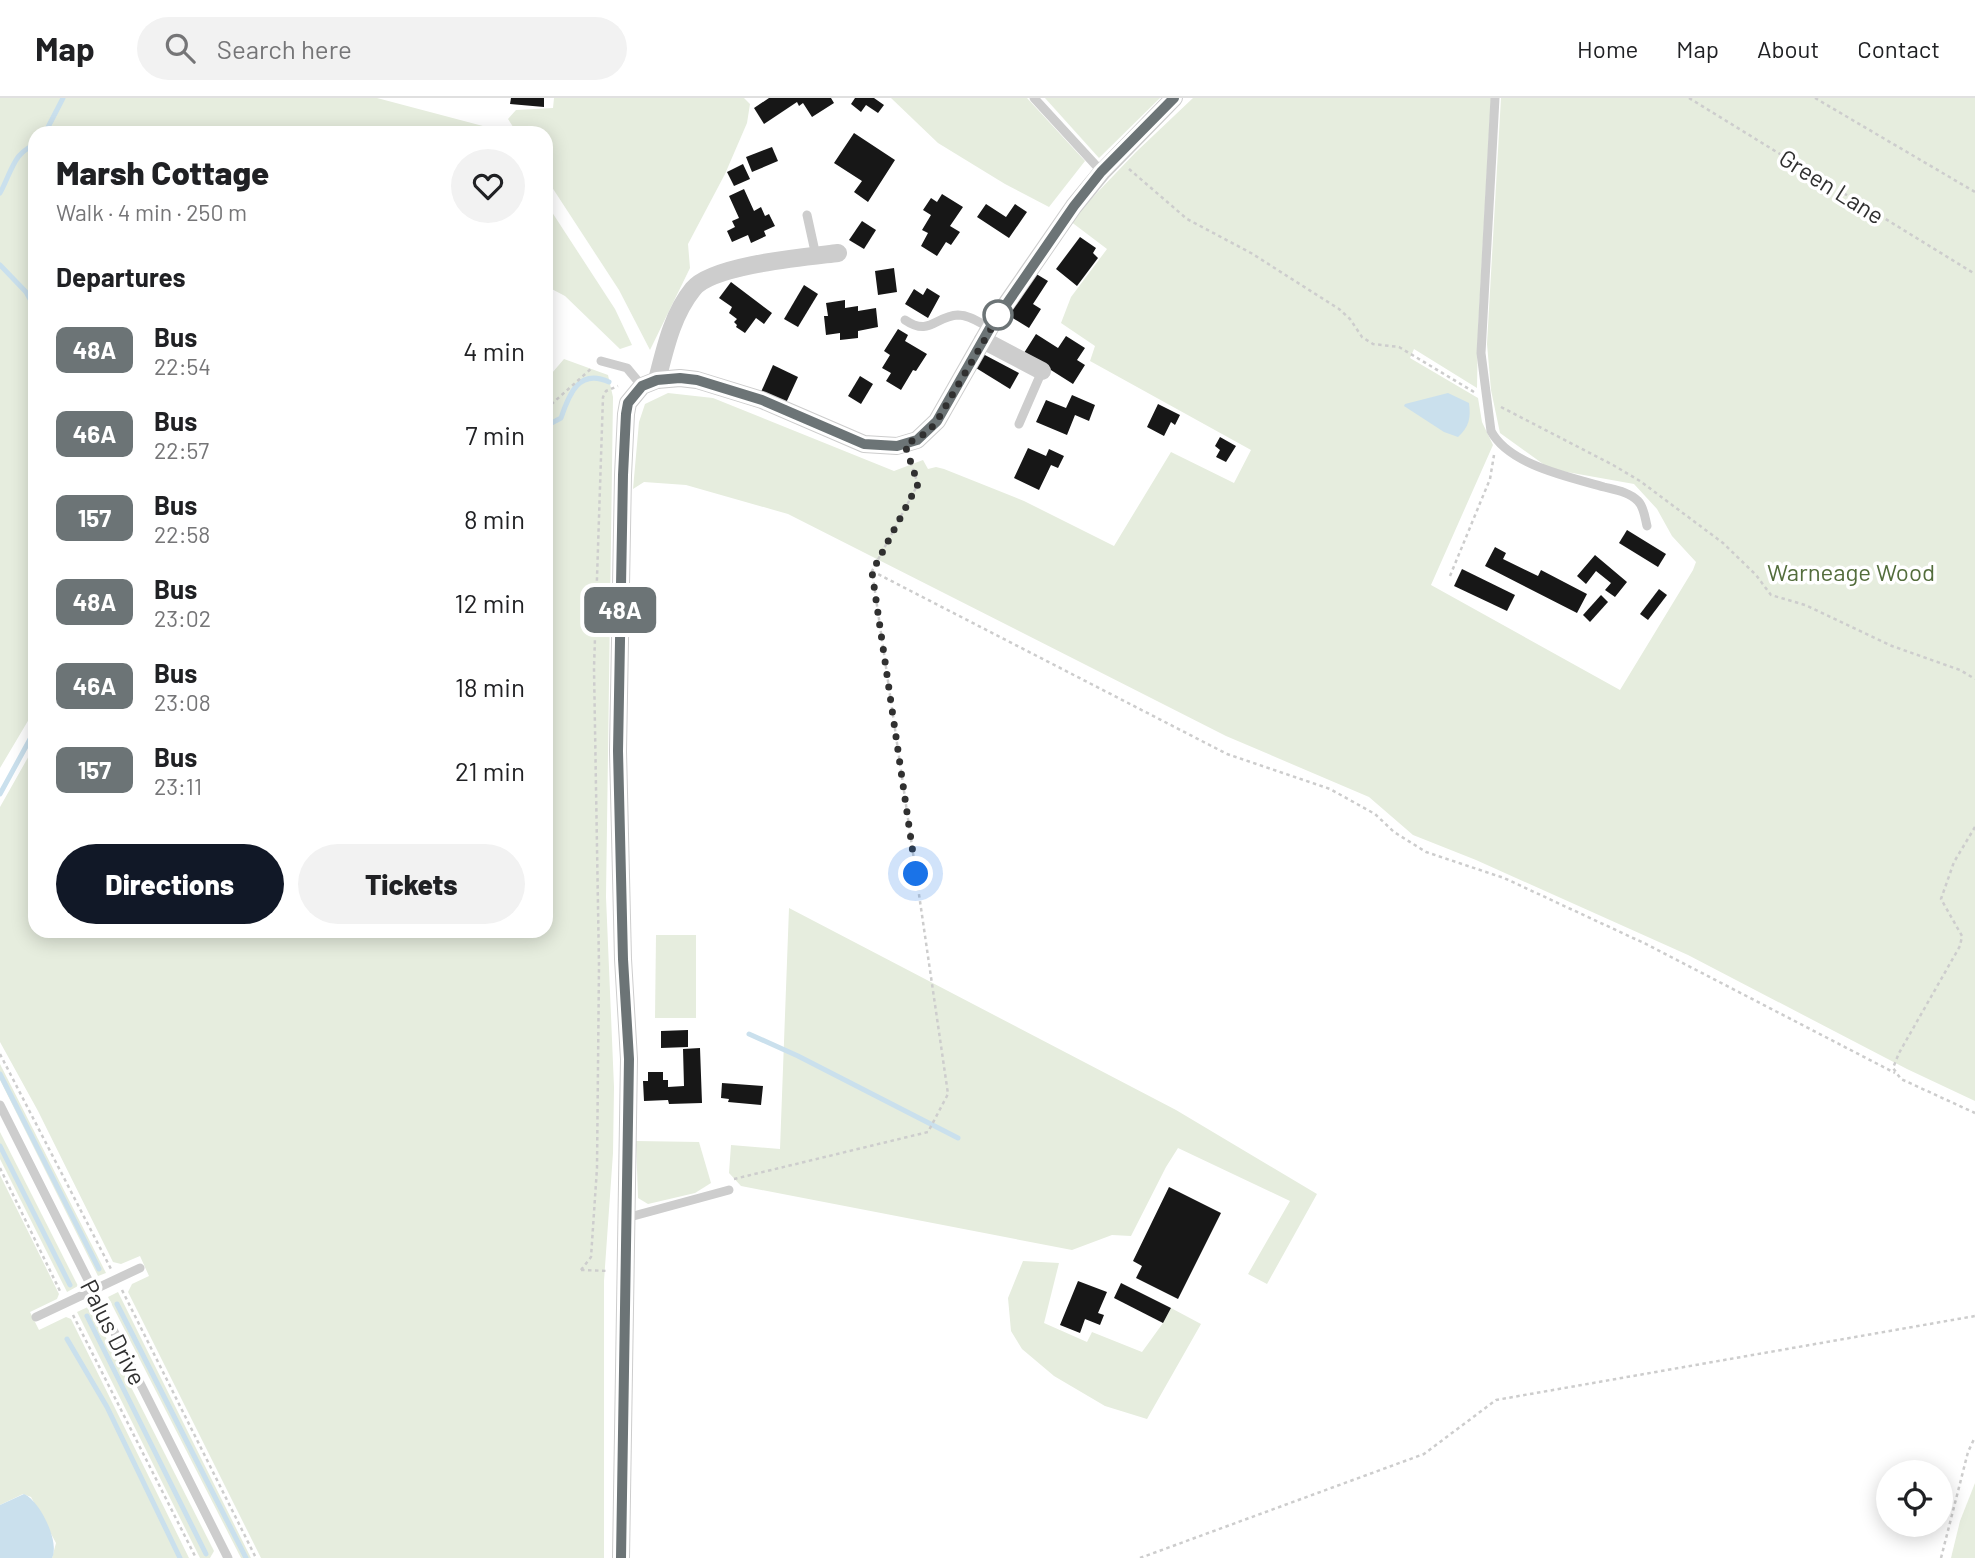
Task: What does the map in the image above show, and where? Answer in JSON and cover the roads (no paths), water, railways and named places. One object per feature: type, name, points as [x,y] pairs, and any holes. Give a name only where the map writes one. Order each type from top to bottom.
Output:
[{"type":"street","points":[[645,386],[680,378],[697,380],[762,400],[864,444],[885,447],[905,445],[928,432],[937,421],[986,334],[1058,228],[1101,172],[1174,98]]},
{"type":"street","points":[[621,1558],[629,1023],[623,946],[618,751],[626,414],[628,403],[645,386],[679,311],[693,288],[704,279],[726,270],[838,253]]},
{"type":"street","points":[[986,334],[1041,371]]},
{"type":"lane","points":[[1034,98],[1101,172]]},
{"type":"lane","points":[[1495,98],[1481,353],[1491,431],[1496,441],[1522,458],[1556,474],[1629,494],[1640,503],[1647,526]]},
{"type":"lane","points":[[807,215],[816,256]]},
{"type":"lane","points":[[905,320],[924,327],[962,315],[986,334]]},
{"type":"lane","points":[[601,361],[626,368],[645,386]]},
{"type":"lane","points":[[1019,424],[1041,371]]},
{"type":"lane","name":"Palus Drive","points":[[0,1105],[228,1558]]},
{"type":"lane","points":[[626,1218],[729,1190]]},
{"type":"lane","points":[[36,1317],[140,1268]]},
{"type":"water","points":[[1448,393],[1469,403],[1468,422],[1458,437],[1444,432],[1404,406],[1405,404]]},
{"type":"water","points":[[24,1494],[36,1505],[47,1523],[53,1542],[52,1558],[0,1558],[0,1505]]},
{"type":"waterway","points":[[49,126],[63,98]]},
{"type":"waterway","points":[[0,193],[17,158],[28,148]]},
{"type":"waterway","points":[[0,265],[28,296]]},
{"type":"waterway","points":[[553,422],[561,418],[572,392],[583,381],[590,378],[609,382]]},
{"type":"waterway","points":[[0,794],[28,743]]},
{"type":"waterway","points":[[749,1034],[798,1056],[958,1138]]},
{"type":"waterway","points":[[0,1074],[99,1269]]},
{"type":"waterway","points":[[0,1146],[70,1285]]},
{"type":"waterway","points":[[117,1304],[246,1558]]},
{"type":"waterway","points":[[87,1316],[206,1554]]},
{"type":"waterway","points":[[67,1339],[107,1407],[180,1558]]},
{"type":"park label","name":"Warneage Wood","points":[[1851,571]]}]
